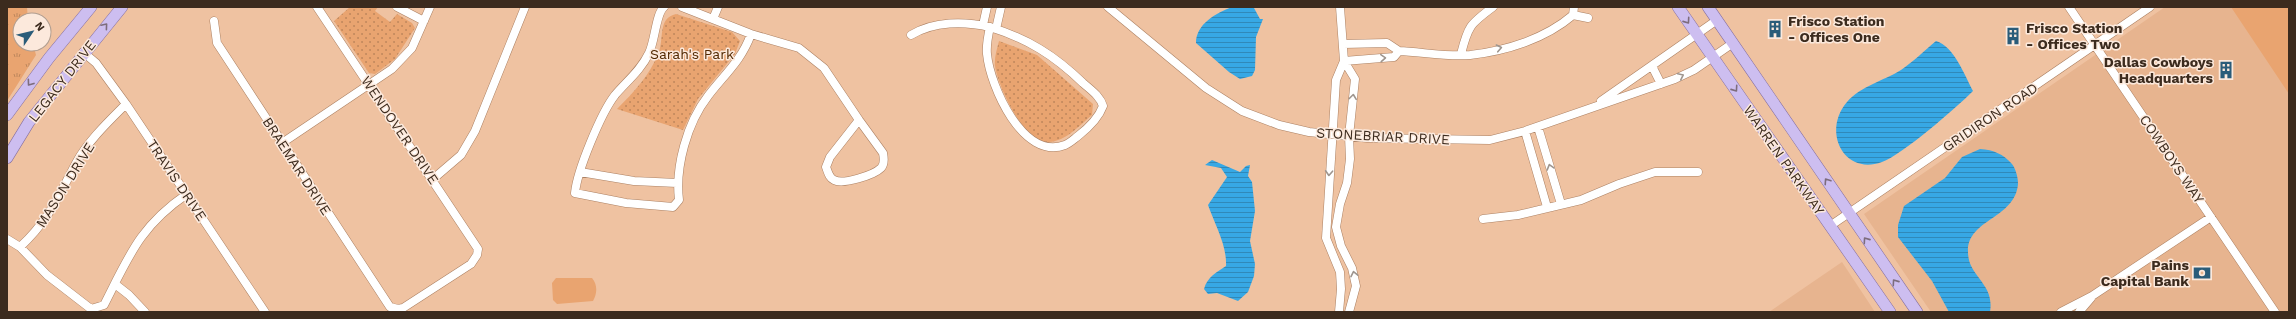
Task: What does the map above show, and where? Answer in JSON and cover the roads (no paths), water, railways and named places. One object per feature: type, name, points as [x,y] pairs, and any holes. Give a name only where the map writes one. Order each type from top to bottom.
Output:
[{"type":"main road","name":"LEGACY DRIVE","points":[[7,116],[49,58],[91,7]]},
{"type":"main road","name":"LEGACY DRIVE","points":[[7,158],[29,122],[83,52],[122,7]]},
{"type":"main road","name":"WARREN PARKWAY","points":[[1678,7],[1890,312]]},
{"type":"main road","name":"WARREN PARKWAY","points":[[1708,7],[1917,312]]},
{"type":"street","name":"WENDOVER DRIVE","points":[[318,7],[478,249],[477,255]]},
{"type":"street","points":[[397,7],[424,21]]},
{"type":"street","points":[[282,143],[392,69],[412,48],[430,7]]},
{"type":"street","points":[[433,179],[461,155],[475,132],[525,7]]},
{"type":"street","points":[[682,7],[700,10],[713,19],[751,34],[795,46],[817,62],[834,82],[883,153],[885,159],[883,166],[872,173],[844,182],[834,180],[830,178],[826,167],[830,157],[859,120]]},
{"type":"street","points":[[713,19],[718,7]]},
{"type":"street","points":[[911,35],[928,27],[943,23],[990,27],[1024,39],[1044,50],[1101,99],[1103,106],[1101,111],[1083,133],[1066,144],[1042,145],[1032,140],[1018,125],[999,94],[991,75],[986,52],[990,27],[987,7]]},
{"type":"street","points":[[990,27],[1001,7]]},
{"type":"street","name":"STONEBRIAR DRIVE","points":[[1108,7],[1206,88],[1242,110],[1279,125],[1309,132],[1349,136],[1490,140],[1525,131],[1596,105],[1661,84],[1694,70],[1733,42]]},
{"type":"street","points":[[1340,7],[1344,61],[1355,79],[1349,136],[1350,159],[1347,183],[1340,204],[1336,227],[1341,246],[1352,268],[1356,286],[1349,312]]},
{"type":"street","points":[[1461,54],[1467,32],[1473,22],[1493,7]]},
{"type":"street","name":"COWBOYS WAY","points":[[2069,7],[2275,312]]},
{"type":"street","name":"GRIDIRON ROAD","points":[[1830,226],[2150,7]]},
{"type":"street","points":[[662,8],[650,52],[633,77],[614,96],[602,116],[580,172],[575,194],[660,207],[673,207],[679,200],[677,183],[686,140],[703,103],[740,59],[751,34]]},
{"type":"street","points":[[1342,44],[1387,42],[1399,51],[1470,55],[1527,42],[1560,26],[1573,11],[1588,18]]},
{"type":"street","name":"STONEBRIAR DRIVE","points":[[1596,105],[1717,20]]},
{"type":"street","name":"BRAEMAR DRIVE","points":[[214,21],[217,43],[390,307],[398,309],[404,308],[471,264],[477,255]]},
{"type":"street","points":[[1344,61],[1394,57],[1399,51]]},
{"type":"street","name":"TRAVIS DRIVE","points":[[83,52],[96,63],[126,104],[265,312]]},
{"type":"street","points":[[1339,312],[1341,289],[1340,272],[1326,238],[1336,80],[1344,61]]},
{"type":"street","points":[[1652,66],[1661,84]]},
{"type":"street","name":"MASON DRIVE","points":[[20,248],[37,231],[52,211],[76,162],[88,145],[126,104]]},
{"type":"street","points":[[1538,126],[1561,204]]},
{"type":"street","points":[[1525,131],[1547,207]]},
{"type":"street","points":[[580,172],[634,180],[677,183]]},
{"type":"street","points":[[1483,219],[1518,215],[1581,200],[1625,181],[1655,172],[1698,172]]},
{"type":"street","points":[[7,239],[20,248],[47,275],[91,309],[104,305],[114,284],[146,229],[166,208],[187,194]]},
{"type":"street","points":[[2062,312],[2092,296],[2211,217]]},
{"type":"street","points":[[114,284],[128,294],[145,312]]},
{"type":"street","points":[[2079,312],[2092,296]]},
{"type":"water","points":[[1232,7],[1254,8],[1260,19],[1263,19],[1256,37],[1255,70],[1252,76],[1240,79],[1229,72],[1196,43],[1199,30],[1208,20],[1220,12]]},
{"type":"water","points":[[1936,41],[1942,44],[1954,55],[1973,91],[1929,130],[1891,158],[1882,162],[1868,165],[1857,163],[1847,157],[1840,148],[1836,126],[1840,113],[1847,102],[1865,88],[1901,70]]},
{"type":"water","points":[[1980,149],[1998,153],[2009,161],[2016,171],[2018,184],[2015,196],[2009,205],[1975,232],[1970,241],[1968,252],[1969,261],[1989,294],[1990,312],[1949,312],[1932,281],[1898,237],[1898,225],[1904,206],[1945,178],[1962,157]]},
{"type":"water","points":[[1212,160],[1240,172],[1246,166],[1250,165],[1248,176],[1252,182],[1255,211],[1250,241],[1255,264],[1254,276],[1248,292],[1238,301],[1217,293],[1208,294],[1204,289],[1207,281],[1226,266],[1223,243],[1208,205],[1227,177],[1221,168],[1205,165]]},
{"type":"place","name":"Frisco Station - Offices One","points":[[1775,29]]},
{"type":"place","name":"Frisco Station - Offices Two","points":[[2013,36]]},
{"type":"place","name":"Dallas Cowboys Headquarters","points":[[2226,70]]},
{"type":"place","name":"Pains Capital Bank","points":[[2202,273]]},
{"type":"park label","name":"Sarah's Park","points":[[692,54]]}]
